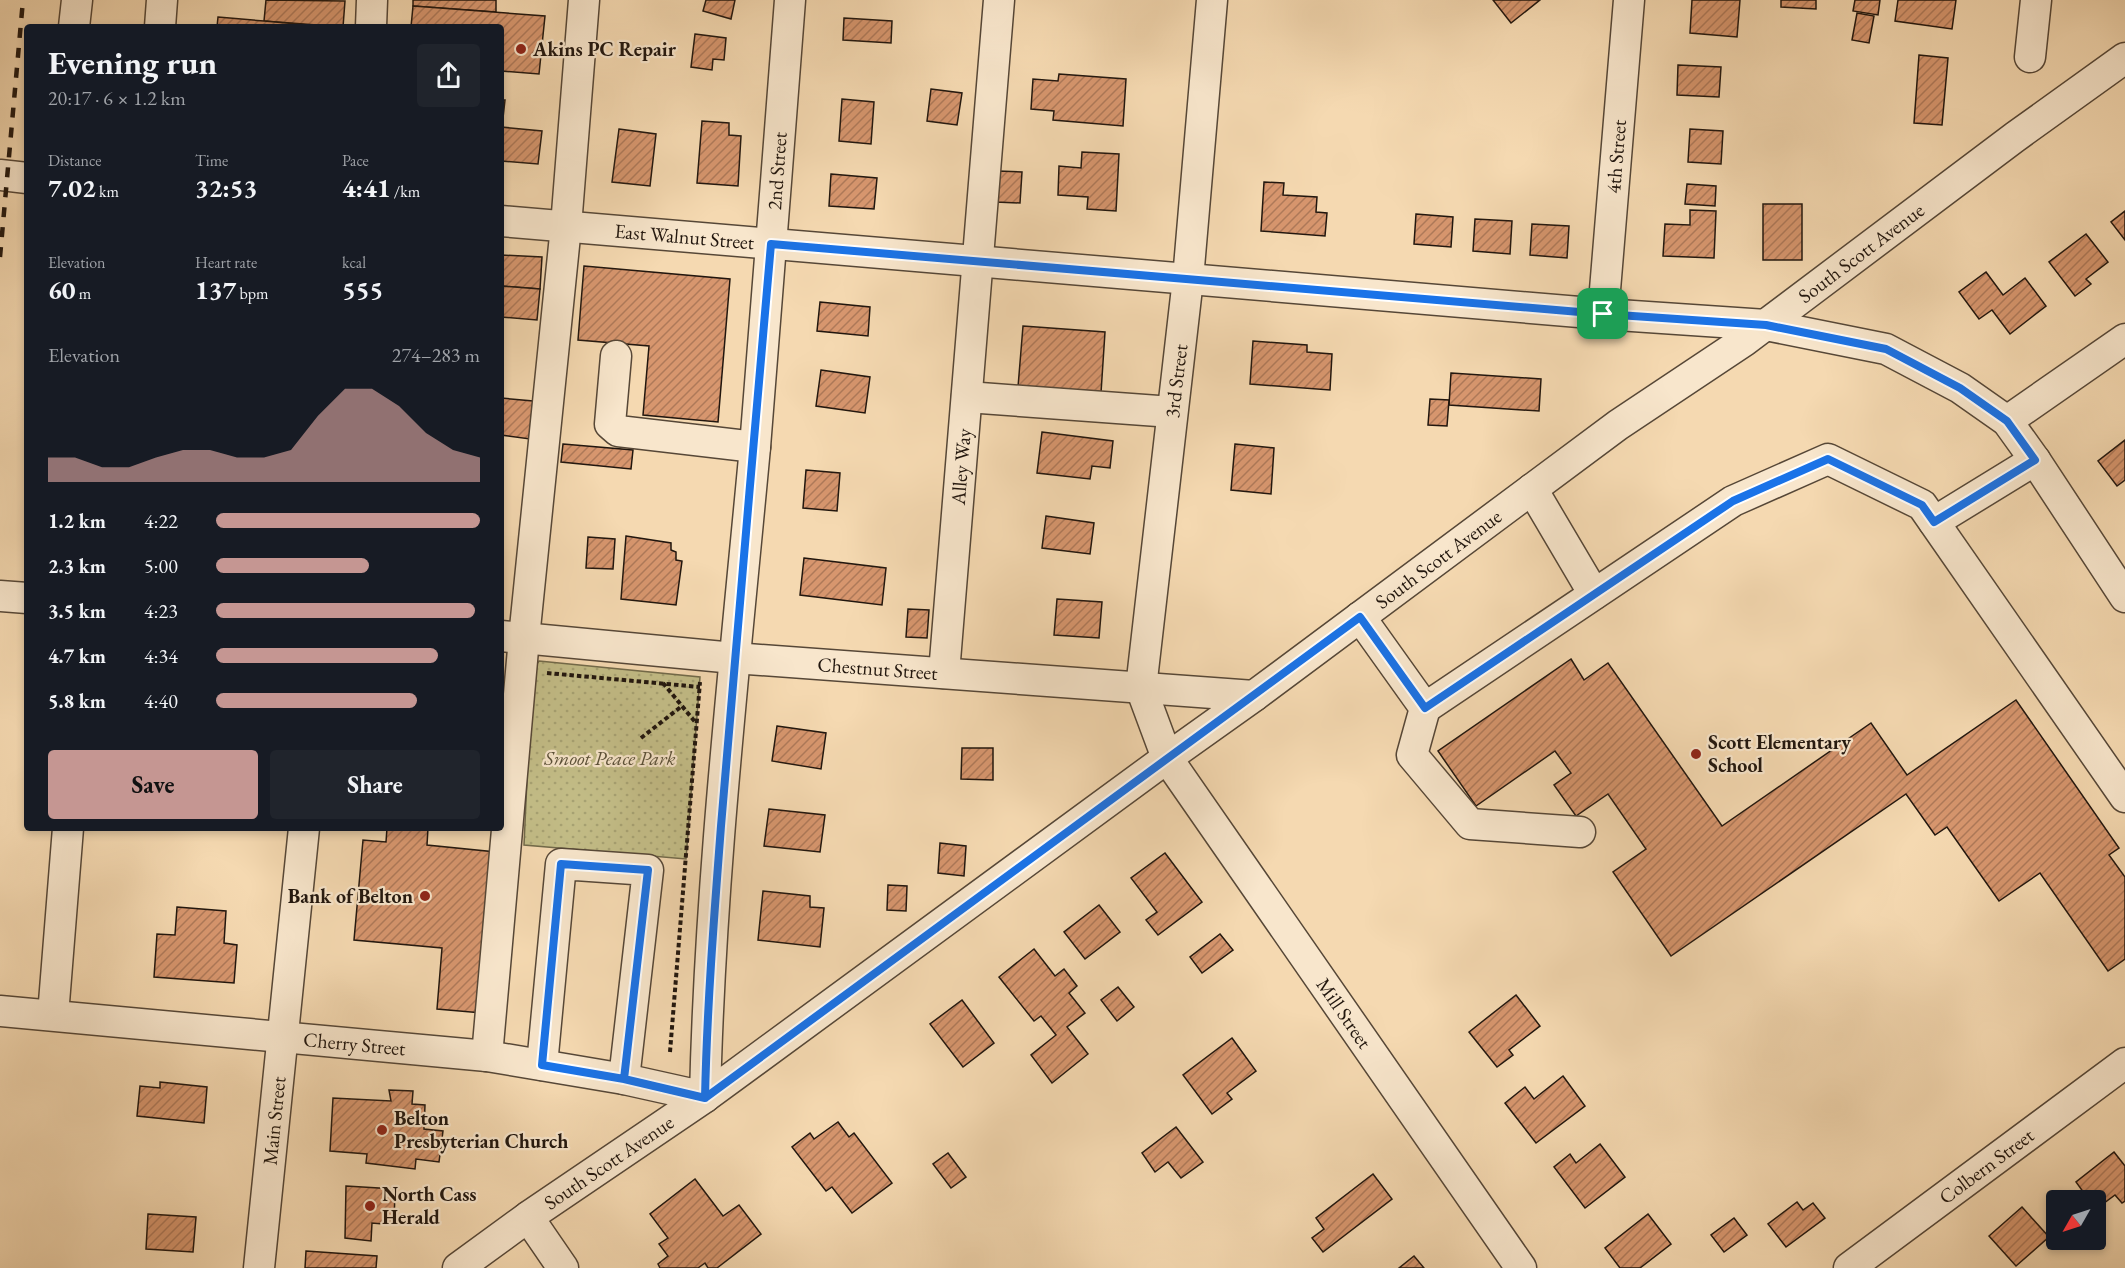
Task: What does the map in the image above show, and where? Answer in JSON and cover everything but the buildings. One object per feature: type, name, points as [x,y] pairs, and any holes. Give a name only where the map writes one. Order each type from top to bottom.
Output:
[{"type":"street","points":[[74,24],[76,0]]},
{"type":"street","points":[[160,24],[162,0]]},
{"type":"street","points":[[370,24],[372,0]]},
{"type":"street","points":[[488,1056],[505,820],[522,670],[513,637],[566,226],[584,0]]},
{"type":"street","name":"2nd Street","points":[[705,1098],[708,1006],[734,658],[755,447],[790,0]]},
{"type":"street","name":"Alley Way","points":[[944,673],[999,0]]},
{"type":"street","name":"3rd Street","points":[[1167,758],[1141,688],[1188,279],[1212,0]]},
{"type":"street","name":"4th Street","points":[[1603,314],[1629,0]]},
{"type":"street","points":[[2030,57],[2036,0]]},
{"type":"street","name":"South Scott Avenue","points":[[458,1268],[705,1098],[1254,696],[1618,425],[1766,325],[2006,144],[2125,58]]},
{"type":"street","points":[[0,175],[24,178]]},
{"type":"street","name":"East Walnut Street","points":[[504,221],[1603,314],[1766,325],[1886,349],[1960,388],[2007,421],[2125,597]]},
{"type":"street","points":[[2007,421],[2125,339]]},
{"type":"street","points":[[616,356],[610,424],[618,431],[755,447]]},
{"type":"street","points":[[967,397],[1172,412]]},
{"type":"street","points":[[1580,832],[1470,824],[1412,755],[1425,708],[1733,501],[1828,459],[1922,505],[2125,797]]},
{"type":"street","points":[[1934,522],[2035,460]]},
{"type":"street","points":[[1532,489],[1594,594]]},
{"type":"street","points":[[0,596],[24,598]]},
{"type":"street","points":[[1360,617],[1425,708]]},
{"type":"street","name":"Chestnut Street","points":[[513,637],[734,658],[1254,696]]},
{"type":"street","name":"Mill Street","points":[[1167,758],[1521,1268]]},
{"type":"street","points":[[53,1016],[68,831]]},
{"type":"street","name":"Main Street","points":[[259,1268],[304,831]]},
{"type":"street","points":[[542,1065],[561,864],[648,870],[624,1079]]},
{"type":"street","name":"Cherry Street","points":[[0,1011],[488,1056],[624,1079],[705,1098]]},
{"type":"street","name":"Colbern Street","points":[[1849,1268],[2125,1063]]},
{"type":"street","points":[[528,1218],[563,1268]]},
{"type":"path","points":[[522,670],[710,688]]},
{"type":"path","points":[[670,1052],[700,677]]},
{"type":"path","points":[[663,683],[696,724]]},
{"type":"path","points":[[641,738],[682,706]]},
{"type":"green space","name":"Smoot Peace Park","points":[[539,661],[700,677],[686,859],[524,845],[532,671]]},
{"type":"railway","points":[[0,257],[23,0]]},
{"type":"place","name":"Akins PC Repair","points":[[521,49]]},
{"type":"place","name":"Scott Elementary School","points":[[1696,754]]},
{"type":"place","name":"Bank of Belton","points":[[425,896]]},
{"type":"place","name":"Belton Presbyterian Church","points":[[382,1130]]},
{"type":"place","name":"North Cass Herald","points":[[370,1206]]},
{"type":"route","points":[[1603,314],[771,244],[755,447],[734,658],[707,1018],[705,1098],[624,1079],[542,1065],[561,864],[648,870],[624,1079],[705,1098],[1360,617],[1425,708],[1733,501],[1828,459],[1922,505],[1934,522],[2035,460],[2007,421],[1960,388],[1886,349],[1766,325],[1603,314]]}]
